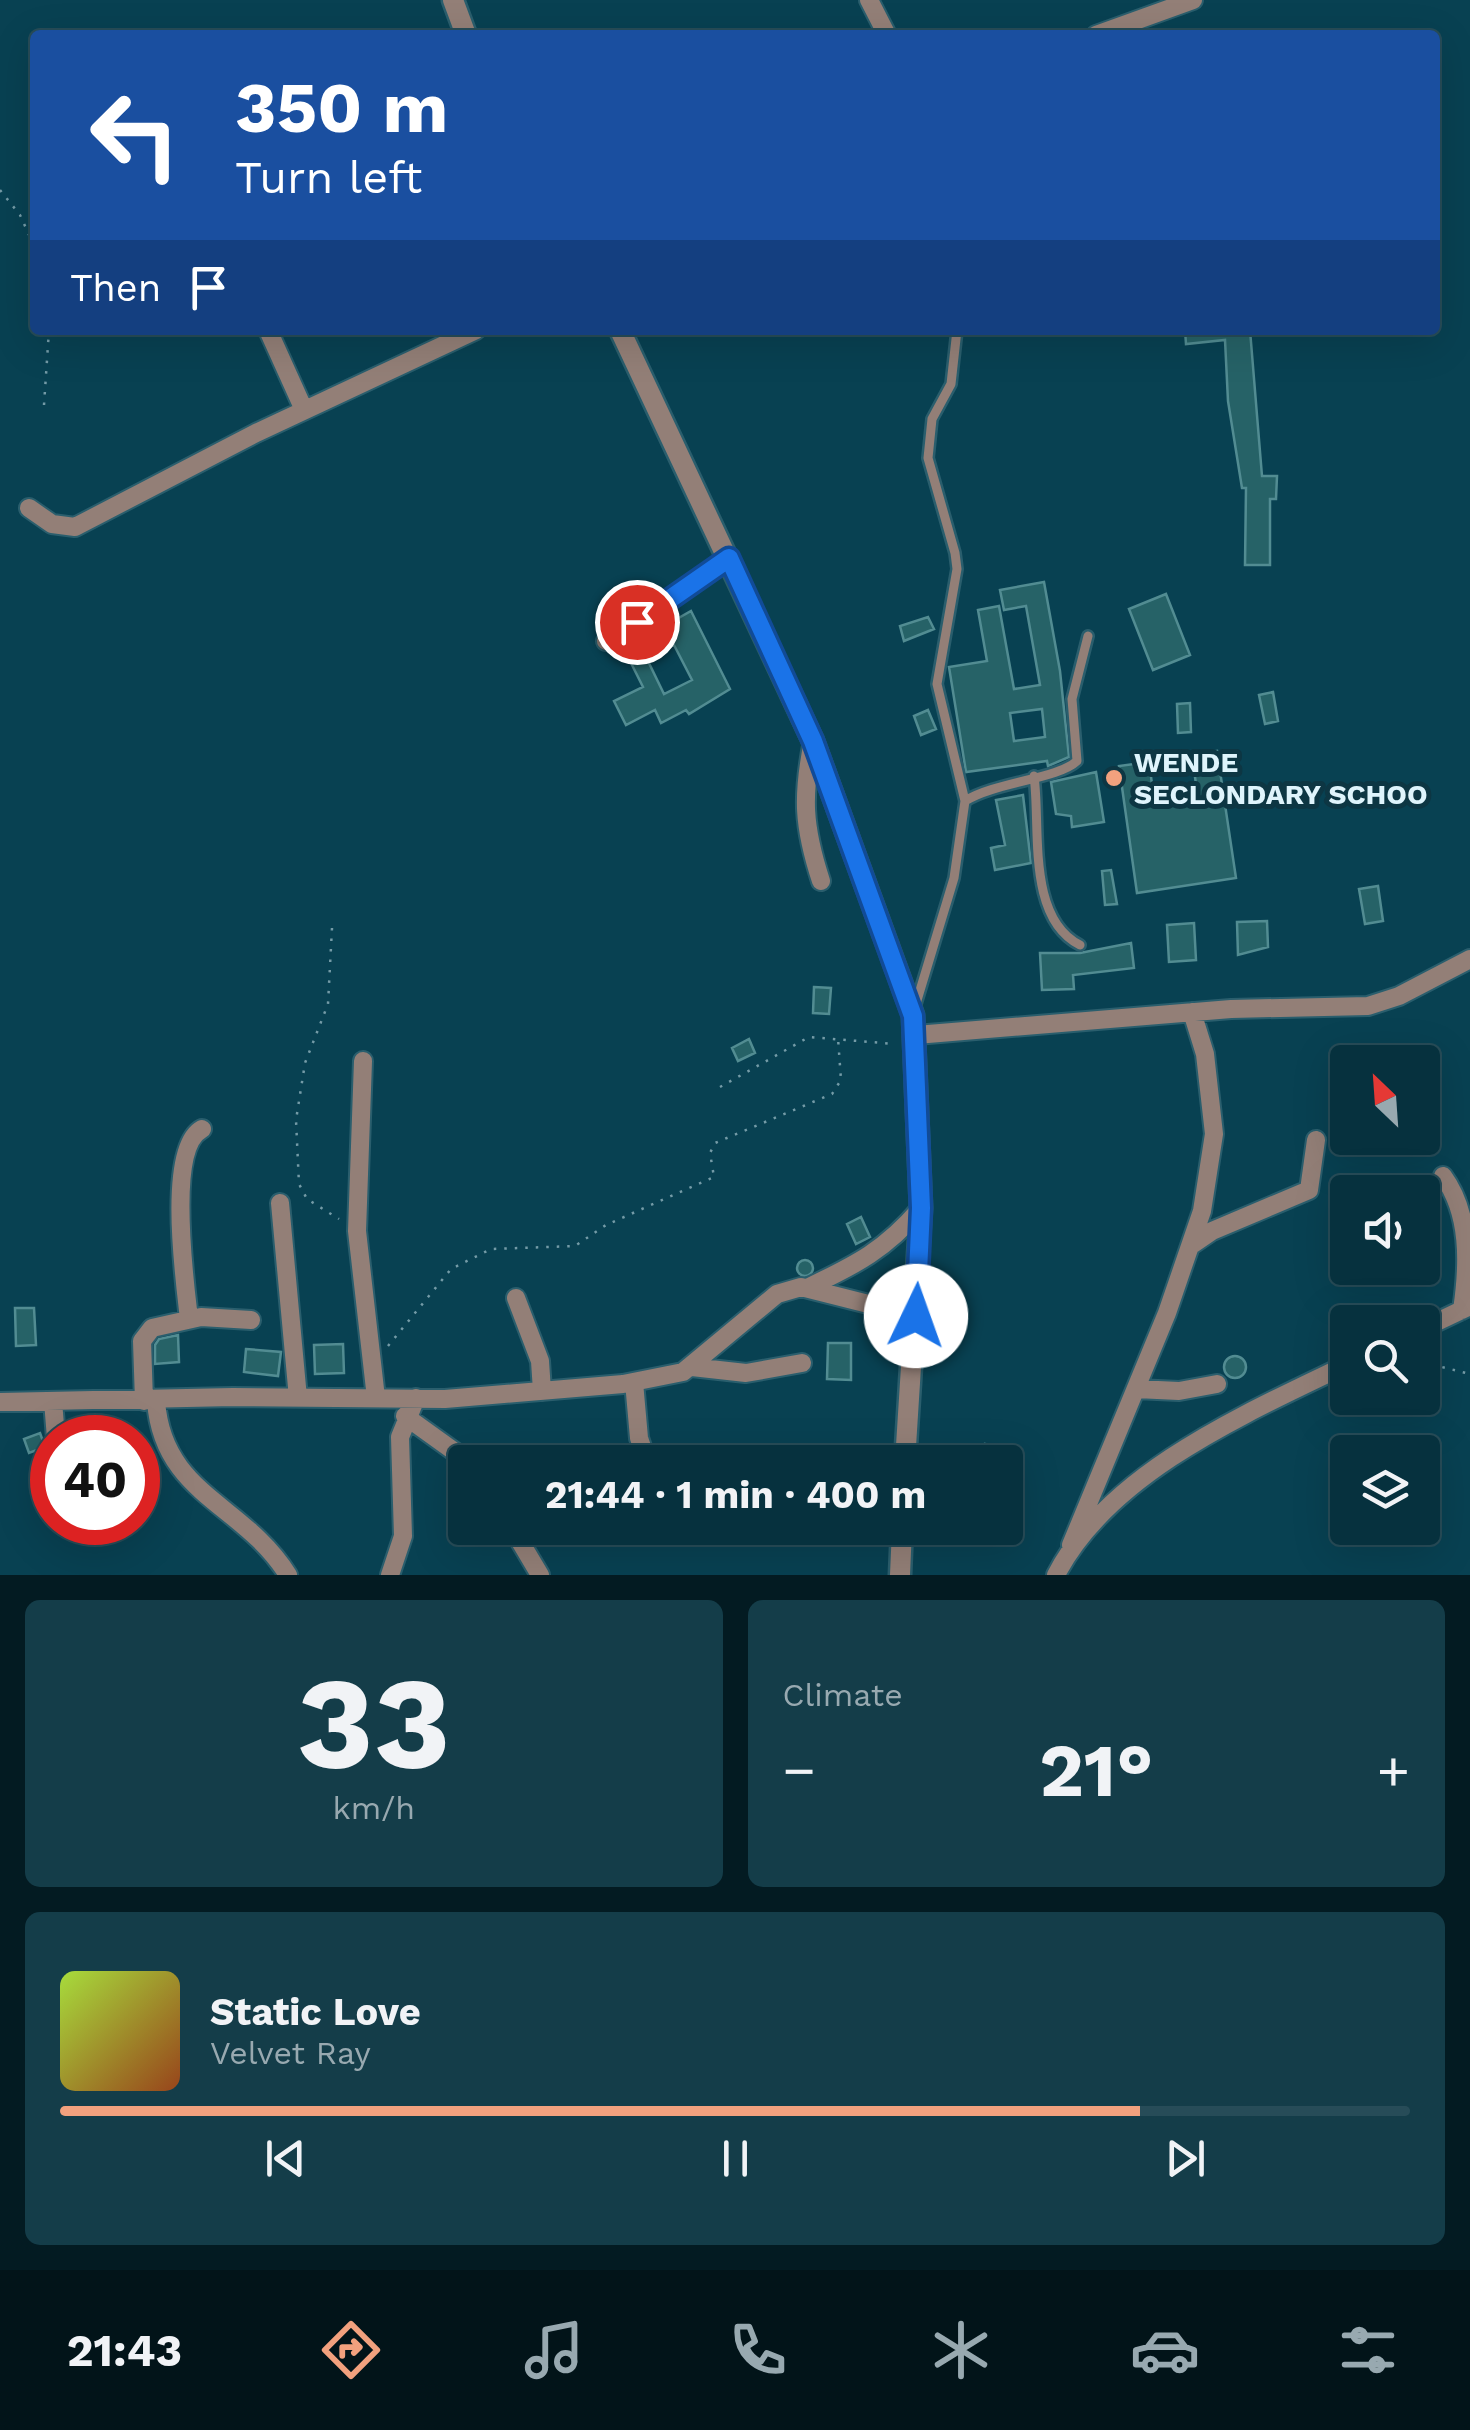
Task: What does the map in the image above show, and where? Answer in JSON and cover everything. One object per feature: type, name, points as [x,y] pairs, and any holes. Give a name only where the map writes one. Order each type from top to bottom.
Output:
[{"type":"street","points":[[453,0],[464,30]]},
{"type":"street","points":[[869,0],[884,30]]},
{"type":"street","points":[[1110,30],[1192,0]]},
{"type":"street","points":[[270,335],[304,410]]},
{"type":"street","points":[[29,508],[52,524],[75,526],[304,410],[465,335]]},
{"type":"street","points":[[622,335],[813,741],[915,1032],[921,1208],[905,1445]]},
{"type":"street","points":[[606,641],[729,558]]},
{"type":"street","points":[[813,741],[802,794],[809,844],[821,880]]},
{"type":"street","points":[[915,1032],[1192,1012],[1368,1006],[1398,996],[1470,958]]},
{"type":"street","points":[[1056,1575],[1072,1545],[1193,1244],[1214,1134],[1205,1054],[1192,1012]]},
{"type":"street","points":[[363,1061],[357,1231],[376,1398]]},
{"type":"street","points":[[189,1319],[179,1228],[188,1146],[202,1130]]},
{"type":"street","points":[[1193,1244],[1212,1231],[1309,1190],[1316,1140]]},
{"type":"street","points":[[1440,1320],[1466,1308],[1468,1270],[1466,1209],[1443,1176]]},
{"type":"street","points":[[280,1202],[298,1398]]},
{"type":"street","points":[[0,1402],[416,1398],[542,1391],[667,1378],[692,1367],[778,1294],[808,1288],[878,1252],[921,1208]]},
{"type":"street","points":[[808,1288],[916,1316]]},
{"type":"street","points":[[516,1298],[540,1361],[542,1391]]},
{"type":"street","points":[[251,1320],[189,1319],[161,1324],[144,1335],[150,1401],[185,1479],[266,1542],[288,1575]]},
{"type":"street","points":[[692,1367],[746,1373],[802,1362]]},
{"type":"street","points":[[1072,1545],[1122,1494],[1190,1448],[1262,1404],[1330,1372]]},
{"type":"street","points":[[634,1382],[641,1445]]},
{"type":"street","points":[[1136,1389],[1180,1390],[1217,1384]]},
{"type":"street","points":[[390,1575],[403,1536],[400,1437],[405,1416],[416,1398]]},
{"type":"street","points":[[53,1401],[54,1415]]},
{"type":"street","points":[[405,1416],[448,1447]]},
{"type":"street","points":[[522,1545],[540,1575]]},
{"type":"street","points":[[900,1575],[901,1545]]},
{"type":"lane","points":[[915,1032],[954,878],[964,802],[936,684],[957,569],[956,552],[928,458],[932,419],[951,384],[956,335]]},
{"type":"lane","points":[[964,802],[1068,768],[1077,761],[1072,700],[1088,636]]},
{"type":"lane","points":[[1034,776],[1047,902],[1058,928],[1080,945]]},
{"type":"path","points":[[0,190],[20,214],[30,237]]},
{"type":"path","points":[[44,405],[49,335]]},
{"type":"path","points":[[332,928],[328,1004],[300,1083],[297,1165],[299,1184],[307,1199],[357,1231]]},
{"type":"path","points":[[720,1087],[800,1040],[915,1032]]},
{"type":"path","points":[[374,1360],[450,1270],[491,1250],[575,1246],[606,1224],[714,1177],[710,1154],[716,1143],[832,1094],[841,1080],[838,1038]]},
{"type":"path","points":[[1440,1366],[1470,1374]]},
{"type":"building","points":[[1185,335],[1250,335],[1262,476],[1277,476],[1276,499],[1270,499],[1270,565],[1245,565],[1246,488],[1242,488],[1228,401],[1225,340],[1186,344]]},
{"type":"building","points":[[1044,582],[1060,671],[1069,757],[1048,766],[1047,761],[966,772],[949,667],[987,661],[978,610],[999,606],[1014,689],[1040,685],[1026,606],[1004,610],[1000,590]],"holes":[[[1042,709],[1045,737],[1014,741],[1010,713]]]},
{"type":"building","points":[[1166,594],[1190,655],[1153,670],[1129,609]]},
{"type":"building","points":[[691,611],[730,689],[689,714],[686,710],[661,723],[655,710],[626,725],[614,701],[643,687],[624,649]],"holes":[[[674,645],[692,680],[664,694],[647,659]]]},
{"type":"building","points":[[928,617],[934,629],[904,641],[900,626]]},
{"type":"building","points":[[1273,692],[1278,721],[1265,724],[1259,695]]},
{"type":"building","points":[[1190,703],[1191,732],[1178,733],[1177,704]]},
{"type":"building","points":[[928,710],[936,729],[921,735],[914,716]]},
{"type":"building","points":[[1217,751],[1236,878],[1137,893],[1119,766],[1149,762],[1155,806],[1198,799],[1192,755]]},
{"type":"building","points":[[1096,772],[1104,822],[1072,827],[1071,816],[1056,814],[1051,782]]},
{"type":"building","points":[[1023,795],[1031,863],[995,870],[991,848],[1005,845],[996,800]]},
{"type":"building","points":[[1111,870],[1117,904],[1105,905],[1102,871]]},
{"type":"building","points":[[1378,886],[1383,921],[1365,924],[1359,889]]},
{"type":"building","points":[[1267,921],[1268,947],[1238,955],[1237,922]]},
{"type":"building","points":[[1194,923],[1196,960],[1169,962],[1167,925]]},
{"type":"building","points":[[1131,943],[1134,968],[1073,975],[1074,989],[1042,990],[1040,953],[1080,953]]},
{"type":"building","points":[[814,987],[831,988],[829,1014],[813,1013]]},
{"type":"building","points":[[749,1039],[755,1053],[738,1061],[732,1048]]},
{"type":"building","points":[[861,1217],[870,1237],[856,1244],[847,1224]]},
{"type":"building","points":[[805,1260],[813,1268],[805,1276],[797,1268]]},
{"type":"building","points":[[15,1308],[34,1308],[36,1345],[16,1346]]},
{"type":"building","points":[[178,1335],[179,1362],[155,1364],[155,1345],[159,1339]]},
{"type":"building","points":[[828,1343],[851,1343],[851,1380],[827,1379]]},
{"type":"building","points":[[343,1344],[344,1373],[315,1374],[314,1345]]},
{"type":"building","points":[[246,1349],[281,1352],[278,1376],[244,1372]]},
{"type":"building","points":[[1235,1356],[1246,1367],[1235,1378],[1224,1367]]},
{"type":"place","name":"WENDE SECLONDARY SCHOO","points":[[1114,778]]},
{"type":"route","points":[[637,622],[729,558],[813,741],[913,1016],[921,1208],[916,1316]]}]
